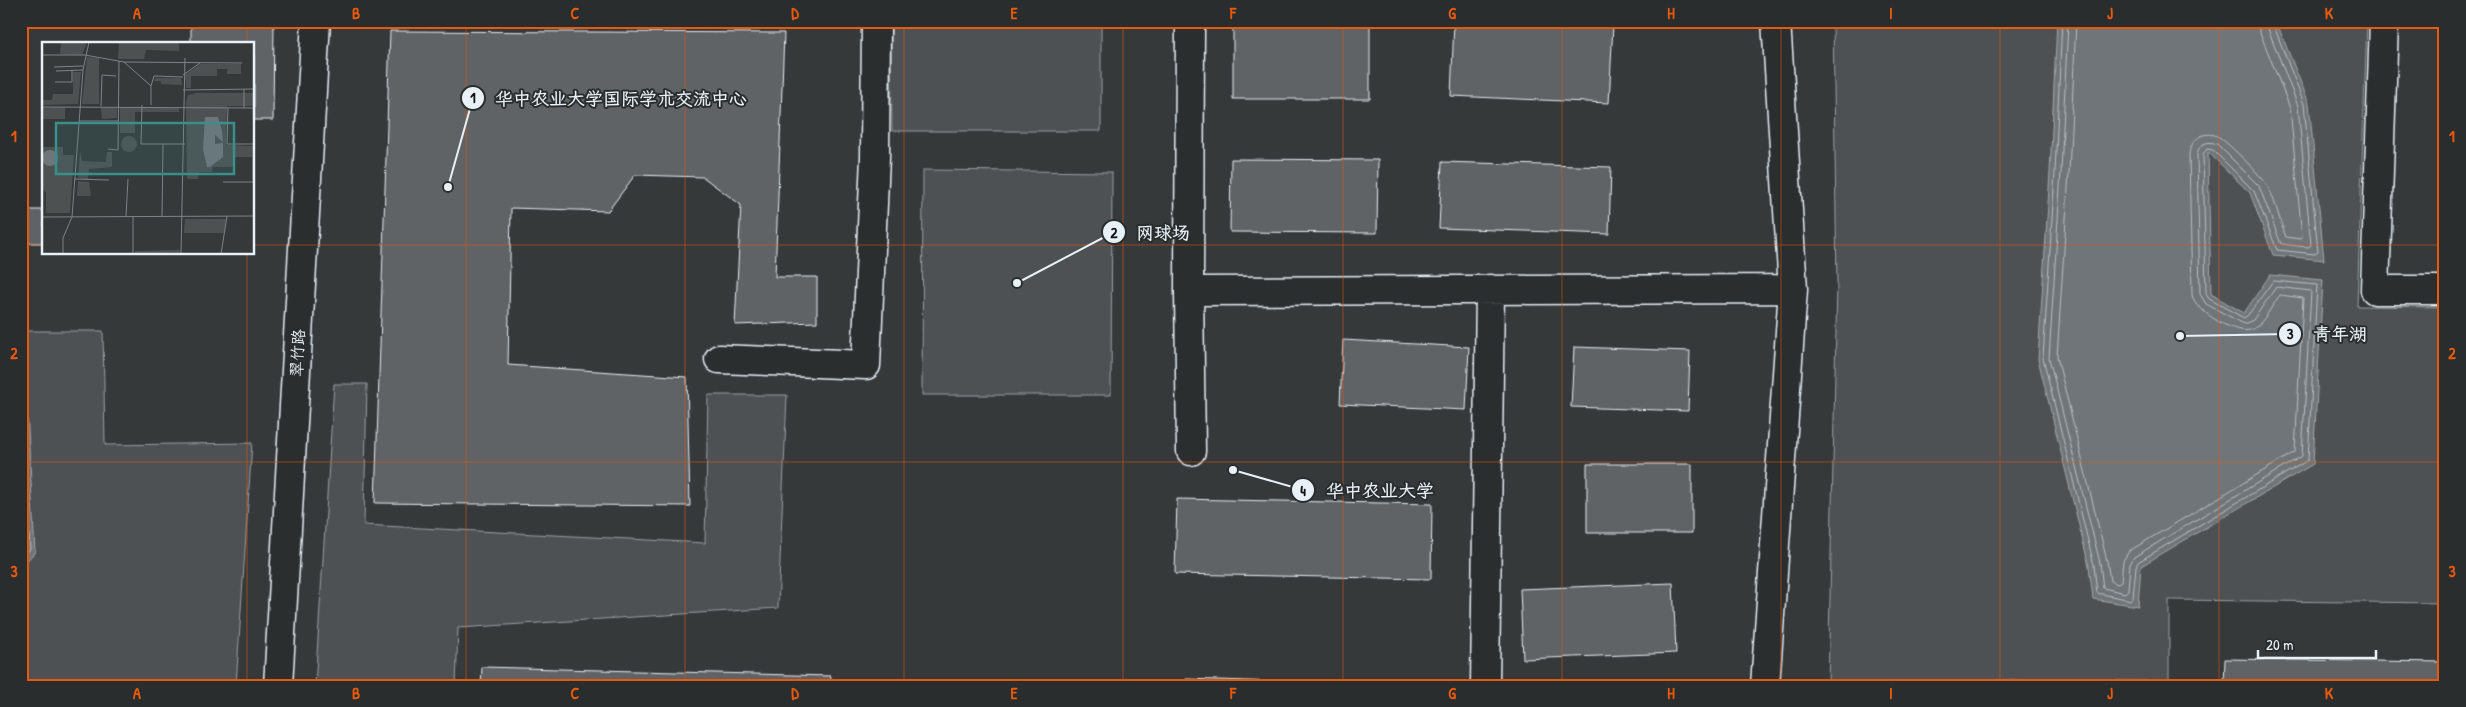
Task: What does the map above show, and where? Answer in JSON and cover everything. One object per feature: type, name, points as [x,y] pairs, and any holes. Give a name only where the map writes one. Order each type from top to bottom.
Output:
[{"type":"street","name":"翠竹路","points":[[278,686],[316,21]]},
{"type":"street","points":[[720,359],[866,365],[875,157],[876,21]]},
{"type":"street","points":[[1190,21],[1189,291],[1191,451]]},
{"type":"street","points":[[1766,686],[1793,289],[1776,21]]},
{"type":"street","points":[[2384,21],[2376,290],[2445,290]]},
{"type":"street","points":[[1485,686],[1490,289]]},
{"type":"street","points":[[1189,291],[1793,289]]},
{"type":"shaded area","points":[[891,21],[1101,21],[1101,131],[892,131]]},
{"type":"shaded area","points":[[1833,21],[2367,21],[2357,306],[2445,307],[2445,603],[2169,600],[2169,681],[1980,680],[1979,686],[1828,686],[1837,284]]},
{"type":"shaded area","points":[[923,170],[1112,172],[1111,395],[922,395]]},
{"type":"shaded area","points":[[21,331],[103,331],[105,445],[252,443],[236,686],[21,686]]},
{"type":"shaded area","points":[[334,384],[367,384],[364,525],[705,543],[708,395],[787,395],[778,608],[458,628],[456,686],[315,686]]},
{"type":"water","points":[[2057,21],[2276,21],[2309,103],[2324,260],[2273,255],[2250,193],[2208,152],[2211,294],[2244,313],[2270,275],[2323,280],[2313,464],[2141,566],[2138,606],[2093,599],[2089,566],[2038,359]]},
{"type":"water","points":[[21,408],[27,411],[35,552],[21,567]]},
{"type":"building","points":[[191,21],[274,21],[273,120],[255,120],[255,42],[191,42]]},
{"type":"building","points":[[1454,21],[1613,24],[1609,103],[1451,96]]},
{"type":"building","points":[[1233,24],[1370,24],[1370,99],[1233,99]]},
{"type":"building","points":[[390,31],[784,33],[775,277],[817,277],[817,322],[735,325],[741,205],[703,177],[635,175],[608,211],[511,208],[508,365],[687,377],[690,506],[375,503]]},
{"type":"building","points":[[1231,159],[1378,160],[1377,233],[1230,232]]},
{"type":"building","points":[[2444,159],[2445,224],[2442,224]]},
{"type":"building","points":[[1442,162],[1611,167],[1609,234],[1439,228]]},
{"type":"building","points":[[21,210],[42,210],[42,243],[21,243]]},
{"type":"building","points":[[1343,340],[1469,347],[1466,410],[1340,404]]},
{"type":"building","points":[[1574,347],[1690,351],[1688,411],[1571,407]]},
{"type":"building","points":[[1587,464],[1692,464],[1692,533],[1587,533]]},
{"type":"building","points":[[1177,499],[1432,504],[1431,579],[1175,574]]},
{"type":"building","points":[[1673,583],[1676,653],[1523,659],[1520,589]]},
{"type":"building","points":[[2225,659],[2445,662],[2445,686],[2224,686]]},
{"type":"building","points":[[482,667],[831,676],[830,686],[481,686]]},
{"type":"building","points":[[1186,679],[1402,686],[1186,686]]},
{"type":"building","points":[[1019,681],[1019,686],[916,686],[916,683]]},
{"type":"place","name":"华中农业大学国际学术交流中心","points":[[448,187]]},
{"type":"place","name":"网球场","points":[[1017,283]]},
{"type":"place","name":"青年湖","points":[[2180,336]]},
{"type":"place","name":"华中农业大学","points":[[1233,470]]}]
